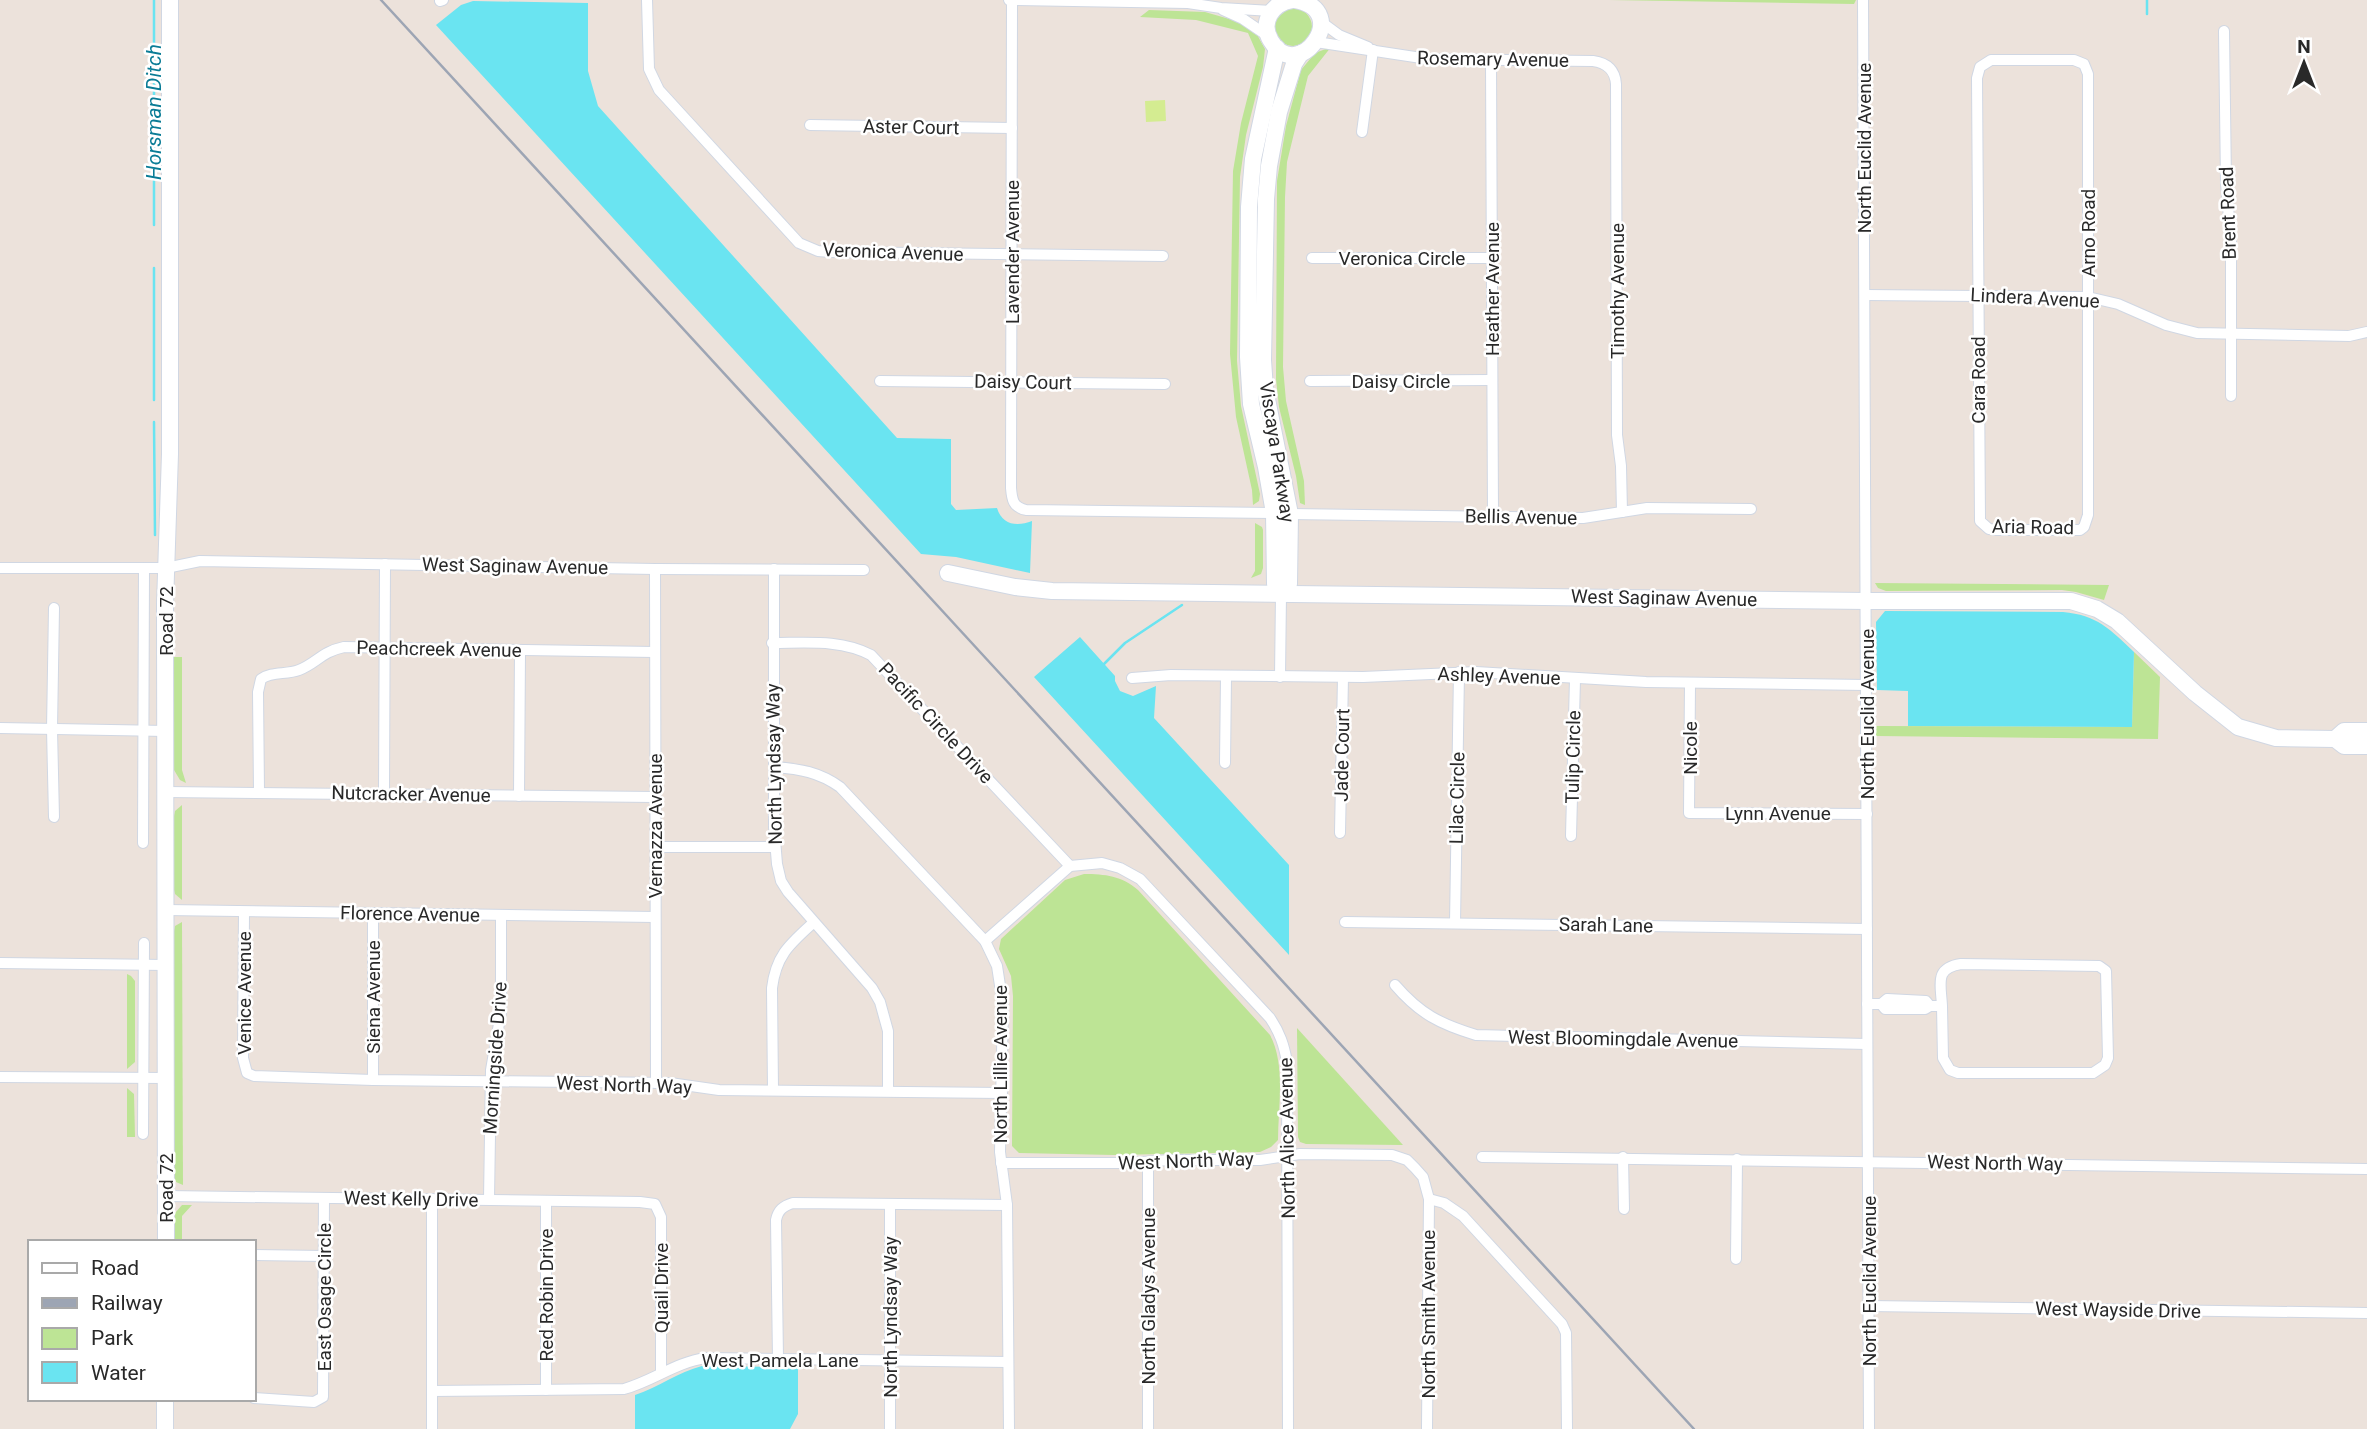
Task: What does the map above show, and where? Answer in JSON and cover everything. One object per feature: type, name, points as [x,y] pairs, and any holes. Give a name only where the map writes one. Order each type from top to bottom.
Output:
[{"type":"street","name":"Road 72","points":[[166,1240],[166,568],[170,454],[170,0]]},
{"type":"street","name":"Veronica Avenue","points":[[647,0],[649,69],[659,90],[799,243],[818,251],[830,252],[1163,256]]},
{"type":"street","name":"Lavender Avenue","points":[[1011,0],[1011,488],[1014,504]]},
{"type":"street","points":[[1011,0],[1188,3],[1221,8],[1305,2],[1316,10],[1320,33],[1310,49],[1289,54],[1242,19],[1221,8]]},
{"type":"street","name":"North Euclid Avenue","points":[[1863,0],[1870,1429]]},
{"type":"street","points":[[1273,42],[1267,23],[1286,2]]},
{"type":"street","name":"Rosemary Avenue","points":[[1316,10],[1339,35],[1373,50]]},
{"type":"street","name":"Brent Road","points":[[2224,31],[2226,183],[2231,242],[2231,396]]},
{"type":"street","name":"Viscaya Parkway","points":[[1273,42],[1253,159],[1249,207],[1248,357],[1251,404],[1266,467],[1282,514]]},
{"type":"street","name":"Rosemary Avenue","points":[[1316,42],[1428,60],[1593,61],[1612,70]]},
{"type":"street","points":[[1362,132],[1373,50]]},
{"type":"street","name":"Viscaya Parkway","points":[[1281,594],[1275,583],[1282,514],[1280,458],[1269,415],[1263,360],[1269,166],[1279,112],[1294,64],[1301,53]]},
{"type":"street","name":"Arno Road","points":[[1980,67],[1991,60],[2074,60],[2084,64],[2088,74],[2088,515],[2084,527]]},
{"type":"street","name":"Heather Avenue","points":[[1491,61],[1493,517]]},
{"type":"street","name":"Cara Road","points":[[1980,67],[1977,78],[1977,295],[1979,514],[1983,526]]},
{"type":"street","name":"Timothy Avenue","points":[[1612,70],[1616,84],[1617,435],[1622,512]]},
{"type":"street","name":"Aster Court","points":[[810,125],[1012,128]]},
{"type":"street","name":"Veronica Circle","points":[[1312,258],[1492,258]]},
{"type":"street","name":"Lindera Avenue","points":[[1865,295],[2088,297],[2118,304],[2180,330],[2197,333],[2349,336],[2367,332]]},
{"type":"street","points":[[1248,357],[1257,362],[1262,406],[1269,415]]},
{"type":"street","name":"Daisy Circle","points":[[1310,381],[1492,380]]},
{"type":"street","name":"Daisy Court","points":[[880,381],[1165,384]]},
{"type":"street","name":"Bellis Avenue","points":[[1014,504],[1018,509],[1026,510],[1583,518],[1659,507],[1751,509]]},
{"type":"street","name":"Aria Road","points":[[1983,526],[1997,530],[2072,531],[2084,527]]},
{"type":"street","name":"West Saginaw Avenue","points":[[0,568],[166,568],[200,561],[864,570]]},
{"type":"street","points":[[384,564],[384,793]]},
{"type":"street","points":[[143,843],[144,568]]},
{"type":"street","name":"Vernazza Avenue","points":[[655,569],[656,1083]]},
{"type":"street","name":"North Lyndsay Way","points":[[774,569],[774,847],[781,881],[794,901],[863,977],[880,1002],[888,1031],[888,1090]]},
{"type":"street","name":"West Saginaw Avenue","points":[[948,573],[1033,590],[1867,601],[2071,601],[2086,605],[2117,621],[2195,694],[2238,727],[2276,738],[2335,739],[2344,746],[2367,746]]},
{"type":"street","points":[[1280,677],[1281,594]]},
{"type":"street","points":[[54,608],[54,817]]},
{"type":"street","name":"Pacific Circle Drive","points":[[772,643],[842,644],[871,654],[1070,866]]},
{"type":"street","name":"Peachcreek Avenue","points":[[259,792],[258,692],[261,679],[266,675],[297,671],[332,650],[344,647],[655,652]]},
{"type":"street","points":[[519,796],[520,651]]},
{"type":"street","name":"Ashley Avenue","points":[[1132,678],[1162,675],[1343,677],[1460,672],[1690,683],[1866,685]]},
{"type":"street","name":"Lilac Circle","points":[[1455,923],[1460,672]]},
{"type":"street","points":[[1225,763],[1226,676]]},
{"type":"street","name":"Jade Court","points":[[1340,833],[1343,677]]},
{"type":"street","name":"Tulip Circle","points":[[1571,836],[1575,679]]},
{"type":"street","name":"Nicole","points":[[1689,813],[1690,683]]},
{"type":"street","points":[[0,728],[166,731]]},
{"type":"street","name":"West Saginaw Avenue","points":[[2335,739],[2344,731],[2367,731]]},
{"type":"street","name":"North Lillie Avenue","points":[[775,767],[814,772],[827,777],[839,787],[985,941],[997,966],[1002,989],[1001,1163],[1007,1205],[1009,1429]]},
{"type":"street","name":"Nutcracker Avenue","points":[[166,792],[655,797]]},
{"type":"street","name":"Lynn Avenue","points":[[1689,813],[1867,814]]},
{"type":"street","points":[[655,847],[774,847]]},
{"type":"street","name":"North Alice Avenue","points":[[1070,866],[1102,863],[1120,868],[1140,879],[1270,1018],[1284,1045],[1287,1062],[1288,1155],[1288,1429]]},
{"type":"street","points":[[985,941],[1070,866]]},
{"type":"street","name":"Florence Avenue","points":[[166,910],[655,917]]},
{"type":"street","name":"Venice Avenue","points":[[244,912],[243,1058],[247,1073]]},
{"type":"street","name":"Siena Avenue","points":[[373,914],[373,1080]]},
{"type":"street","name":"Morningside Drive","points":[[489,1199],[492,1058],[501,1012],[501,916]]},
{"type":"street","name":"Sarah Lane","points":[[1345,922],[1867,929]]},
{"type":"street","points":[[773,1090],[774,971],[787,947],[813,923]]},
{"type":"street","points":[[143,1134],[144,943]]},
{"type":"street","points":[[0,963],[166,965]]},
{"type":"street","points":[[1951,965],[2099,966],[2106,971],[2108,1058],[2105,1065],[2094,1073],[1958,1073],[1950,1070],[1943,1058],[1936,1006],[1941,975],[1951,965]]},
{"type":"street","name":"West Bloomingdale Avenue","points":[[1395,985],[1429,1017],[1476,1035],[1867,1044]]},
{"type":"street","points":[[1867,1004],[1881,1004],[1885,1009],[1924,1009],[1936,1006]]},
{"type":"street","name":"West North Way","points":[[247,1073],[262,1078],[656,1083],[719,1090],[1002,1093]]},
{"type":"street","points":[[0,1077],[166,1078]]},
{"type":"street","name":"West North Way","points":[[1001,1163],[1260,1160],[1288,1155],[1399,1156],[1407,1160],[1423,1177],[1429,1199]]},
{"type":"street","name":"West North Way","points":[[1482,1157],[2367,1169]]},
{"type":"street","points":[[1623,1157],[1624,1209]]},
{"type":"street","points":[[1736,1259],[1737,1159]]},
{"type":"street","name":"North Gladys Avenue","points":[[1148,1162],[1148,1429]]},
{"type":"street","name":"West Kelly Drive","points":[[166,1196],[489,1199],[655,1204]]},
{"type":"street","name":"East Osage Circle","points":[[256,1398],[314,1402],[323,1397],[324,1198]]},
{"type":"street","points":[[432,1199],[432,1429]]},
{"type":"street","points":[[1429,1199],[1444,1203],[1463,1216],[1562,1324],[1566,1334],[1567,1429]]},
{"type":"street","name":"North Smith Avenue","points":[[1427,1429],[1429,1199]]},
{"type":"street","name":"Red Robin Drive","points":[[546,1201],[546,1390]]},
{"type":"street","points":[[778,1358],[776,1220],[780,1209],[793,1203],[1007,1205]]},
{"type":"street","name":"Quail Drive","points":[[655,1204],[661,1217],[661,1373]]},
{"type":"street","name":"North Lyndsay Way","points":[[890,1205],[890,1429]]},
{"type":"street","points":[[256,1255],[324,1256]]},
{"type":"street","name":"West Wayside Drive","points":[[1869,1306],[2367,1313]]},
{"type":"street","name":"West Pamela Lane","points":[[432,1391],[624,1388],[640,1384],[676,1365],[706,1357],[1008,1362]]},
{"type":"street","points":[[165,1401],[165,1429]]},
{"type":"green space","points":[[1609,0],[1856,0],[1854,4]]},
{"type":"green space","points":[[1293,8],[1307,13],[1312,27],[1307,41],[1293,46],[1279,41],[1274,27],[1279,13]]},
{"type":"green space","points":[[1149,10],[1205,12],[1240,22],[1255,31],[1265,49],[1246,135],[1240,177],[1237,361],[1241,406],[1260,494],[1259,501],[1253,505],[1236,417],[1230,354],[1233,171],[1241,123],[1258,56],[1248,33],[1196,20],[1140,17]]},
{"type":"green space","points":[[1331,47],[1308,76],[1287,162],[1285,197],[1283,367],[1286,401],[1304,481],[1305,505],[1300,503],[1279,407],[1276,379],[1277,181],[1286,126],[1301,70],[1315,53]]},
{"type":"green space","points":[[1165,100],[1166,121],[1146,122],[1145,101]]},
{"type":"green space","points":[[1255,523],[1263,530],[1263,568],[1261,574],[1251,578],[1255,571]]},
{"type":"green space","points":[[1875,583],[2109,585],[2104,600],[2062,590],[1886,591],[1878,588]]},
{"type":"green space","points":[[2134,652],[2160,677],[2158,739],[1876,736],[1876,726],[2132,727]]},
{"type":"green space","points":[[174,657],[182,657],[182,770],[186,783],[180,780],[174,770]]},
{"type":"green space","points":[[182,805],[182,900],[174,890],[174,816],[175,811]]},
{"type":"green space","points":[[1084,874],[1113,877],[1138,890],[1270,1035],[1280,1073],[1278,1140],[1271,1147],[1260,1152],[1114,1155],[1019,1153],[1012,1146],[1013,996],[1011,976],[999,949],[1001,939],[1065,880]]},
{"type":"green space","points":[[182,922],[183,1185],[176,1182],[174,1177],[174,931],[175,926]]},
{"type":"green space","points":[[127,974],[135,981],[135,1062],[127,1069]]},
{"type":"green space","points":[[1297,1028],[1403,1145],[1300,1142]]},
{"type":"green space","points":[[127,1088],[134,1094],[135,1137],[127,1137]]},
{"type":"green space","points":[[182,1205],[192,1205],[182,1216],[182,1240],[175,1240],[175,1213]]},
{"type":"water","points":[[473,1],[588,3],[588,71],[598,106],[897,438],[951,439],[951,504],[956,510],[997,508],[1002,518],[1011,523],[1032,521],[1030,573],[956,557],[921,554],[436,25],[461,5]]},
{"type":"water","points":[[1885,611],[2063,612],[2094,620],[2110,630],[2134,652],[2132,727],[1908,726],[1908,691],[1877,690],[1876,622]]},
{"type":"water","points":[[1080,637],[1115,676],[1120,691],[1133,696],[1156,686],[1154,718],[1289,865],[1289,955],[1034,677]]},
{"type":"water","points":[[702,1366],[798,1367],[798,1414],[790,1429],[635,1429],[635,1395]]},
{"type":"waterway","name":"Horsman Ditch","points":[[154,0],[154,225]]},
{"type":"waterway","points":[[2147,0],[2147,14]]},
{"type":"waterway","name":"Horsman Ditch","points":[[154,268],[154,400]]},
{"type":"waterway","name":"Horsman Ditch","points":[[154,422],[155,535]]},
{"type":"waterway","points":[[1102,666],[1125,643],[1182,605]]},
{"type":"railway","points":[[381,0],[1694,1429]]}]
